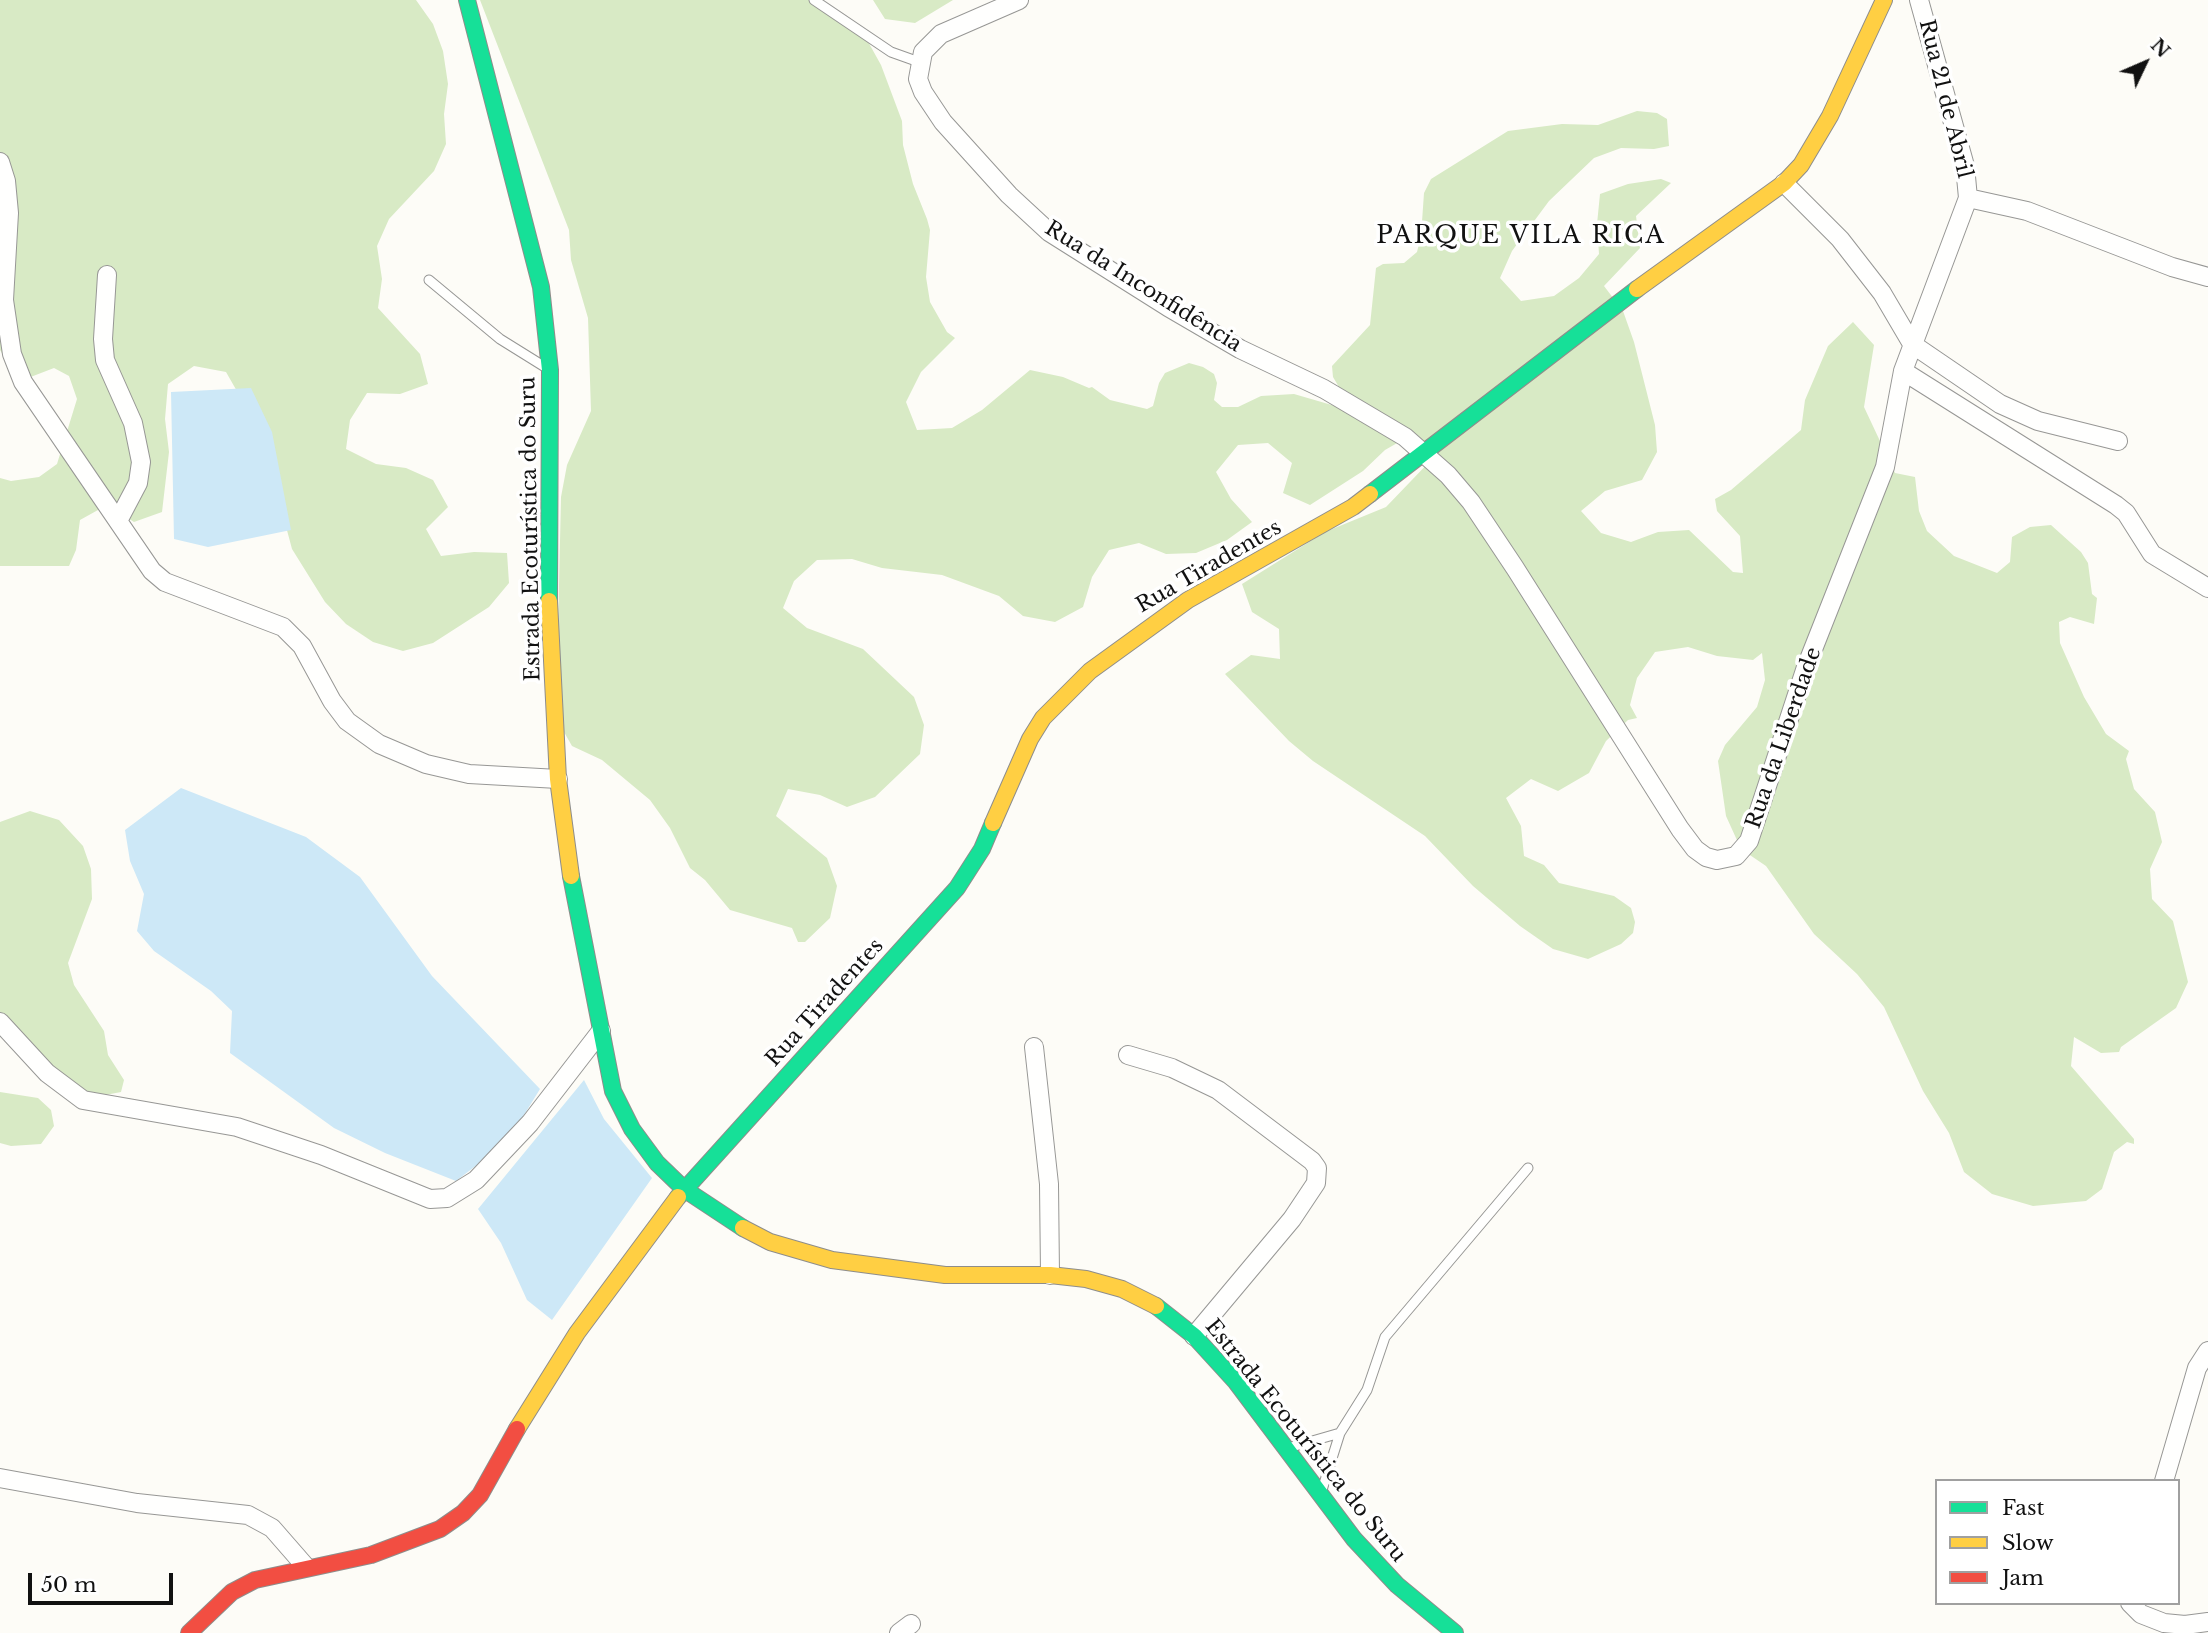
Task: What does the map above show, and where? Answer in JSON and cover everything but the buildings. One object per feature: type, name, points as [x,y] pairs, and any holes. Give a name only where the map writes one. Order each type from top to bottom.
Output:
[{"type":"street","name":"Estrada Ecoturística do Suru","points":[[467,0],[541,287],[551,370],[548,587],[558,779],[565,844],[613,1091],[632,1129],[657,1163],[684,1189],[732,1223],[770,1242],[832,1259],[945,1275],[1050,1275],[1086,1279],[1122,1289],[1158,1307],[1194,1336],[1236,1382],[1354,1539],[1397,1585],[1455,1633]]},
{"type":"street","points":[[919,62],[923,52],[941,34],[1019,0]]},
{"type":"street","points":[[1884,0],[1830,116],[1801,165],[1784,183],[1840,239],[1882,293],[1912,344],[2000,404],[2038,421],[2118,441]]},
{"type":"street","name":"Rua 21 de Abril","points":[[1919,0],[1965,166],[1968,198]]},
{"type":"street","name":"Rua da Inconfidência","points":[[919,62],[918,79],[923,92],[943,122],[1009,195],[1049,232],[1168,307],[1240,349],[1324,389],[1405,437],[1423,452]]},
{"type":"street","points":[[0,162],[6,181],[9,213],[4,300],[5,346],[23,382],[120,519],[152,571],[165,582],[263,617],[294,636],[332,701],[347,721],[379,744],[426,764],[469,774],[558,779]]},
{"type":"street","name":"Rua Tiradentes","points":[[189,1633],[232,1592],[255,1580],[371,1555],[440,1529],[463,1513],[497,1469],[527,1412],[577,1333],[684,1189],[957,888],[982,849],[1030,739],[1043,718],[1090,671],[1188,600],[1321,527],[1375,490],[1567,340],[1784,183]]},
{"type":"street","points":[[1968,198],[2027,211],[2172,267],[2208,276]]},
{"type":"street","name":"Rua da Liberdade","points":[[1423,452],[1471,502],[1680,829],[1706,857],[1726,860],[1736,856],[1749,841],[1806,667],[1885,467],[1903,371],[1968,198]]},
{"type":"street","points":[[107,275],[103,340],[105,360],[133,423],[141,462],[138,483],[120,519]]},
{"type":"street","points":[[1903,371],[2116,505],[2126,513],[2152,554],[2208,588]]},
{"type":"street","points":[[0,1021],[47,1073],[83,1100],[237,1127],[321,1155],[429,1199],[447,1198],[477,1180],[530,1123],[601,1031]]},
{"type":"street","points":[[1034,1047],[1049,1184],[1050,1275]]},
{"type":"street","points":[[1128,1055],[1183,1073],[1218,1090],[1302,1153],[1317,1168],[1317,1183],[1292,1219],[1194,1336]]},
{"type":"street","points":[[2165,1479],[2197,1368],[2208,1351]]},
{"type":"street","points":[[0,1478],[137,1503],[248,1516],[272,1528],[306,1567]]},
{"type":"street","points":[[2132,1605],[2141,1614],[2164,1623],[2185,1625],[2208,1622]]},
{"type":"lane","points":[[814,0],[891,52],[919,62]]},
{"type":"lane","points":[[429,280],[500,339],[551,370]]},
{"type":"lane","points":[[1321,1495],[1340,1433],[1367,1390],[1385,1337],[1394,1323],[1528,1168]]},
{"type":"lane","points":[[1286,1449],[1340,1433]]},
{"type":"green space","points":[[0,0],[416,0],[433,24],[443,51],[448,84],[444,114],[446,144],[434,171],[389,219],[377,246],[382,279],[378,308],[420,354],[428,384],[400,394],[367,393],[350,420],[346,449],[376,464],[406,468],[433,480],[448,507],[426,529],[441,556],[474,552],[507,553],[509,583],[489,607],[433,643],[403,651],[373,642],[346,624],[325,602],[292,549],[242,400],[226,372],[194,366],[168,384],[165,419],[169,452],[162,512],[134,522],[107,505],[80,520],[76,550],[69,566],[0,566],[0,478],[11,481],[39,477],[57,464],[77,399],[69,376],[54,368],[28,378],[8,364],[0,350]]},
{"type":"green space","points":[[480,0],[814,0],[866,38],[881,65],[902,121],[903,145],[913,184],[930,230],[926,277],[930,302],[947,332],[955,338],[921,372],[906,402],[917,430],[952,428],[982,410],[1030,370],[1063,377],[1092,387],[1110,400],[1147,409],[1153,406],[1159,383],[1165,373],[1189,363],[1214,374],[1217,383],[1214,400],[1222,407],[1238,407],[1261,396],[1294,394],[1342,408],[1346,399],[1333,377],[1332,366],[1370,325],[1376,268],[1383,264],[1404,263],[1417,252],[1424,193],[1431,179],[1508,131],[1562,124],[1598,125],[1637,111],[1657,113],[1667,119],[1669,146],[1654,149],[1621,148],[1594,158],[1549,201],[1512,251],[1500,278],[1521,301],[1554,296],[1579,278],[1599,254],[1597,224],[1600,194],[1628,184],[1661,179],[1671,183],[1636,216],[1640,248],[1604,286],[1623,311],[1634,342],[1655,425],[1657,452],[1642,480],[1605,491],[1581,511],[1601,533],[1631,542],[1658,532],[1689,530],[1733,572],[1743,573],[1740,536],[1717,511],[1715,499],[1731,490],[1801,430],[1805,400],[1828,346],[1853,322],[1874,345],[1864,407],[1895,473],[1915,477],[1919,511],[1927,531],[1954,556],[1997,573],[2010,562],[2012,537],[2030,527],[2051,525],[2081,552],[2088,563],[2092,594],[2097,598],[2094,624],[2070,617],[2059,622],[2060,643],[2084,697],[2106,734],[2129,751],[2126,759],[2134,789],[2155,812],[2162,842],[2150,869],[2152,899],[2173,921],[2188,982],[2176,1008],[2121,1047],[2119,1052],[2101,1053],[2074,1037],[2071,1066],[2134,1139],[2134,1144],[2127,1142],[2114,1152],[2102,1189],[2086,1201],[2033,1206],[1992,1194],[1964,1172],[1949,1133],[1923,1091],[1884,1007],[1857,974],[1814,934],[1766,866],[1741,849],[1726,816],[1718,761],[1725,745],[1757,707],[1765,680],[1762,653],[1753,660],[1717,656],[1688,647],[1655,652],[1637,678],[1630,705],[1637,718],[1628,720],[1606,741],[1589,773],[1558,791],[1531,779],[1506,798],[1521,826],[1524,856],[1544,865],[1559,883],[1614,896],[1631,908],[1635,922],[1633,933],[1621,944],[1588,959],[1553,949],[1520,926],[1473,886],[1425,836],[1313,761],[1289,741],[1225,674],[1251,655],[1280,659],[1279,629],[1252,612],[1242,584],[1325,532],[1386,507],[1434,457],[1413,434],[1385,450],[1363,471],[1310,505],[1283,493],[1292,463],[1268,443],[1238,445],[1216,472],[1231,499],[1252,522],[1227,540],[1196,553],[1166,554],[1139,543],[1109,550],[1092,577],[1083,607],[1055,622],[1023,616],[999,596],[942,575],[882,568],[852,559],[817,560],[794,581],[783,608],[807,628],[863,649],[914,697],[924,725],[920,754],[875,797],[847,807],[820,795],[788,789],[776,816],[827,858],[837,886],[830,918],[805,942],[798,942],[792,928],[730,910],[705,880],[690,868],[670,828],[650,800],[602,760],[572,746],[556,718],[561,497],[567,465],[591,411],[588,318],[571,260],[569,230]]},
{"type":"green space","points":[[873,0],[953,0],[915,23],[885,19]]},
{"type":"green space","points":[[30,811],[59,820],[83,846],[91,869],[92,899],[68,963],[74,985],[104,1031],[108,1055],[124,1080],[121,1092],[100,1096],[66,1087],[0,1023],[0,822]]},
{"type":"green space","points":[[0,1092],[38,1098],[51,1110],[54,1126],[41,1144],[11,1146],[0,1143]]},
{"type":"water","points":[[251,388],[272,432],[291,530],[208,547],[174,539],[171,392]]},
{"type":"water","points":[[181,788],[306,837],[360,877],[432,976],[540,1089],[508,1141],[456,1181],[385,1153],[334,1128],[230,1053],[232,1011],[211,991],[154,951],[137,931],[144,894],[130,861],[125,830]]},
{"type":"water","points":[[584,1080],[604,1119],[652,1178],[552,1320],[527,1300],[501,1243],[478,1209]]},
{"type":"traffic: fast","points":[[467,0],[541,287],[550,370],[549,601]]},
{"type":"traffic: fast","points":[[1370,494],[1637,289]]},
{"type":"traffic: fast","points":[[678,1197],[957,888],[982,849],[993,823]]},
{"type":"traffic: fast","points":[[571,876],[613,1091],[632,1129],[657,1163],[684,1189],[743,1228]]},
{"type":"traffic: fast","points":[[1156,1306],[1194,1336],[1236,1382],[1354,1539],[1397,1585],[1455,1633]]},
{"type":"traffic: slow","points":[[1637,289],[1784,183],[1801,165],[1830,116],[1884,0]]},
{"type":"traffic: slow","points":[[993,823],[1030,739],[1043,718],[1090,671],[1188,600],[1353,507],[1370,494]]},
{"type":"traffic: slow","points":[[549,601],[558,779],[571,876]]},
{"type":"traffic: slow","points":[[517,1429],[577,1333],[678,1197]]},
{"type":"traffic: slow","points":[[743,1228],[770,1242],[832,1260],[945,1275],[1050,1275],[1086,1279],[1122,1289],[1156,1306]]},
{"type":"traffic: jam","points":[[189,1633],[232,1592],[255,1580],[371,1555],[440,1529],[463,1513],[480,1495],[517,1429]]},
{"type":"district","name":"PARQUE VILA RICA","points":[[1521,236]]}]
